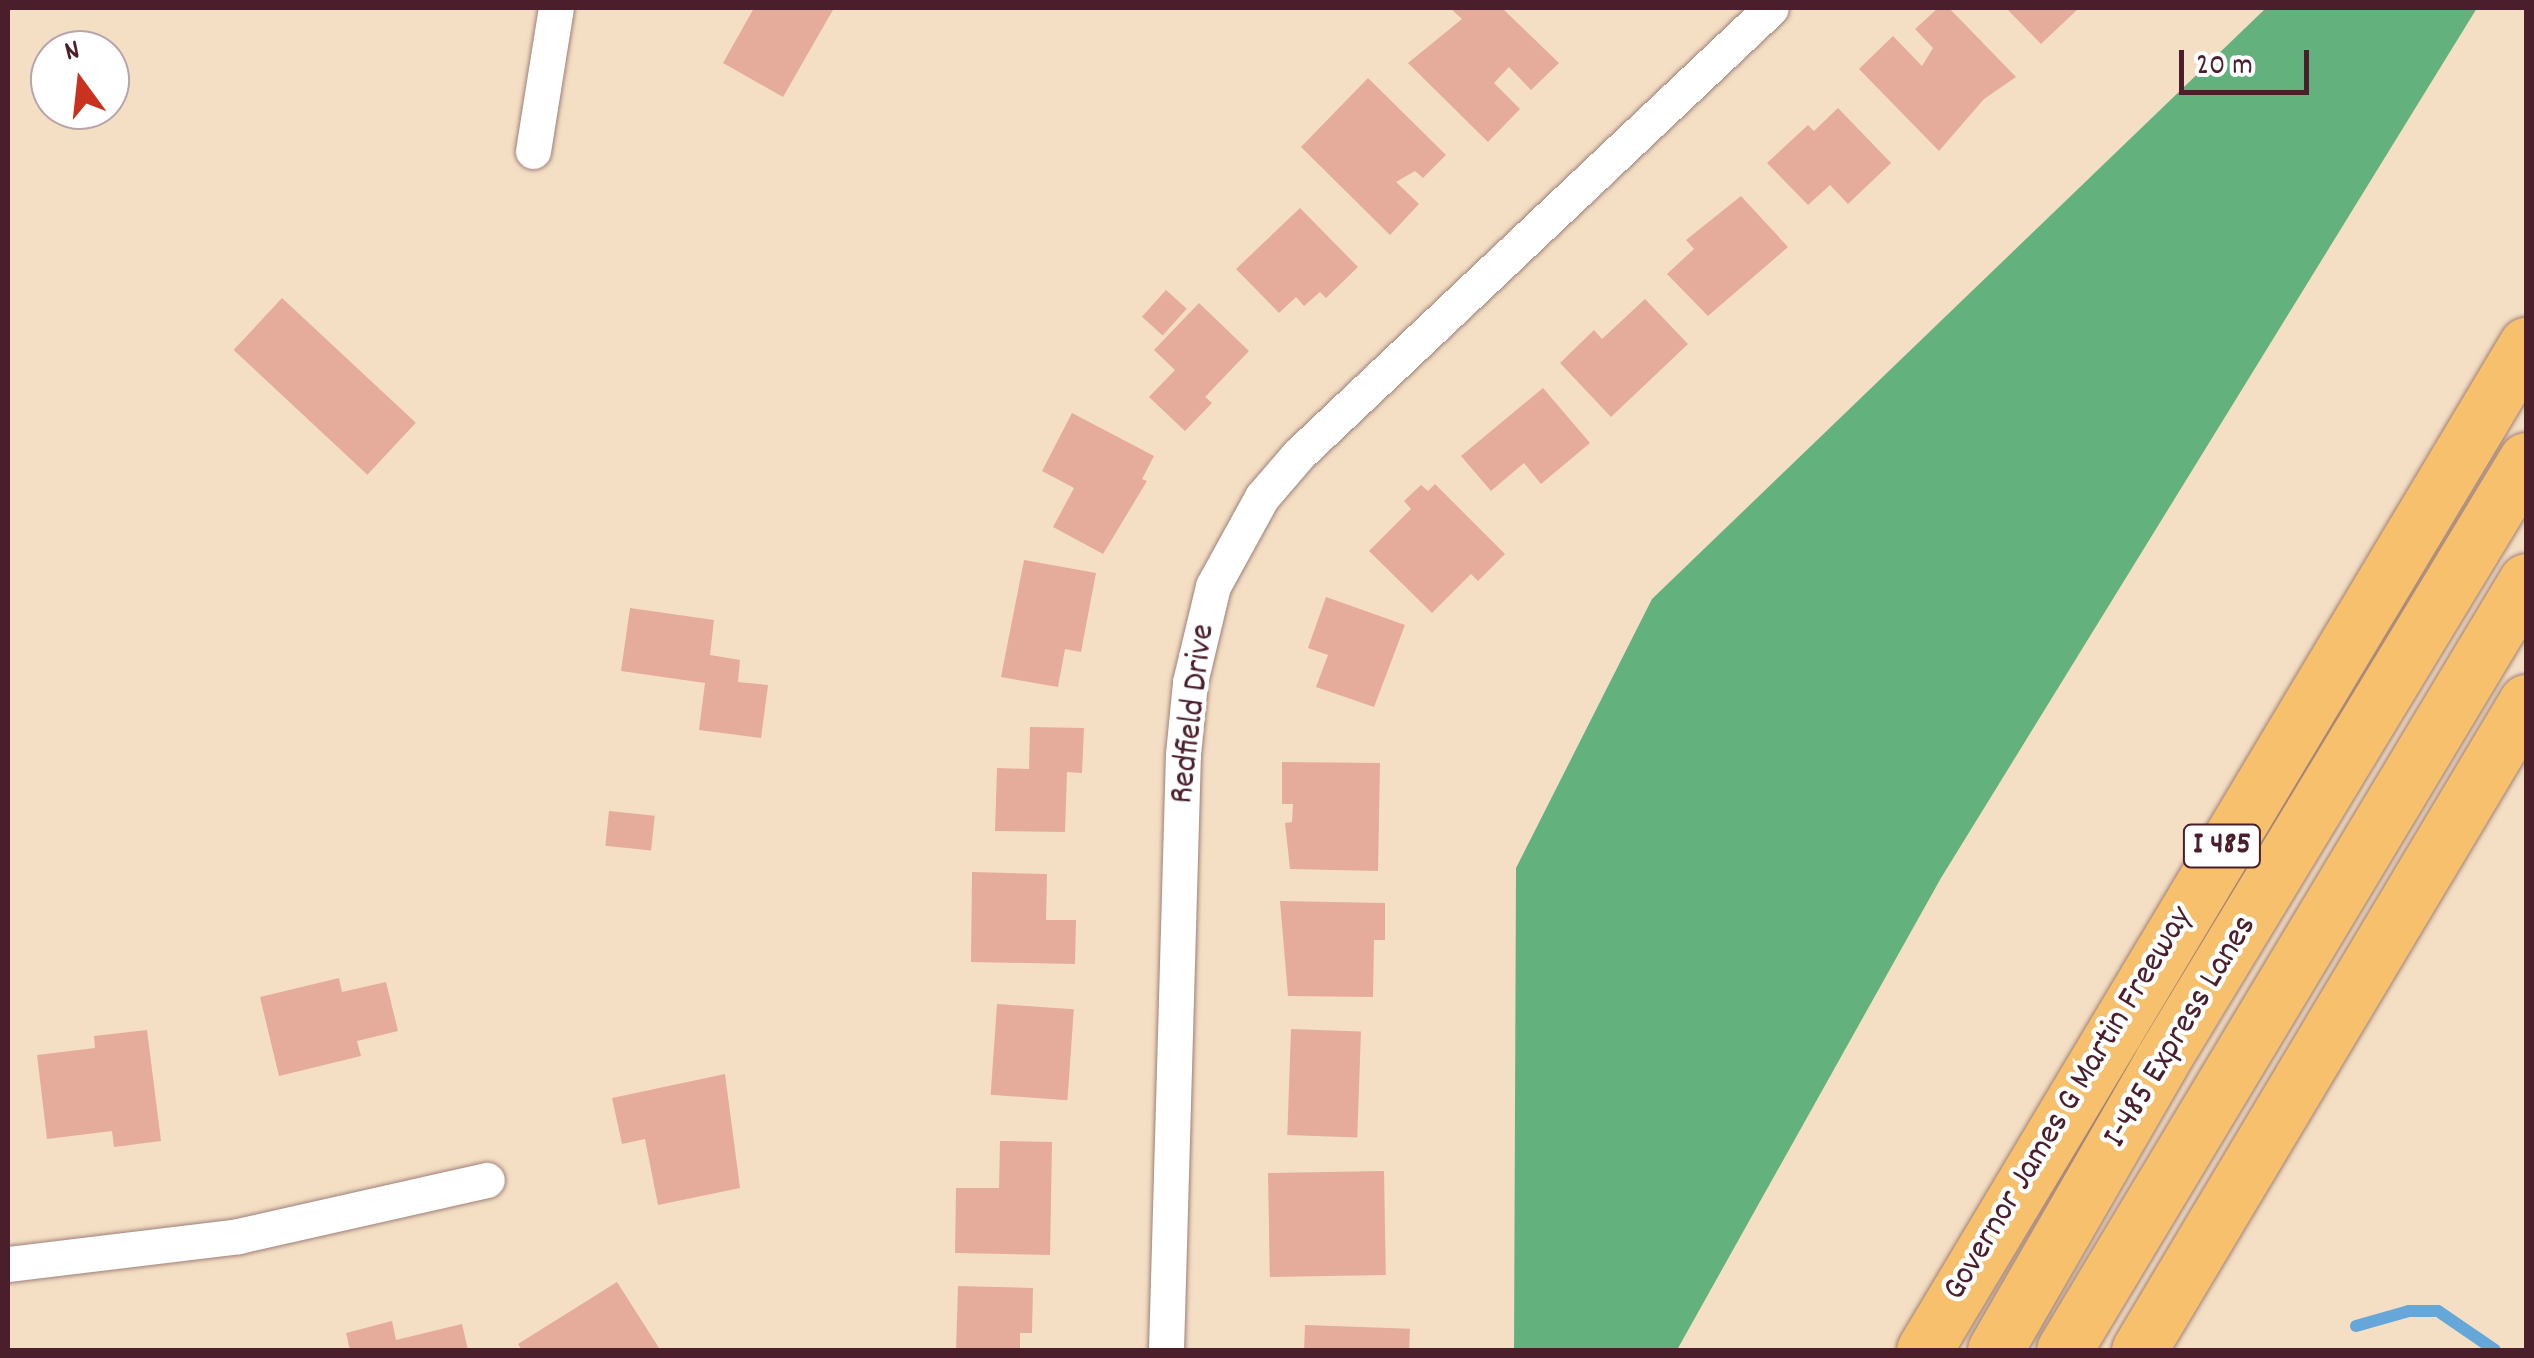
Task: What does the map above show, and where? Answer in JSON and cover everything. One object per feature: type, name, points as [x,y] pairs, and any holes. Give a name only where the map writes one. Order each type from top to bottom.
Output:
[{"type":"highway","name":"Governor James G Martin Freeway","points":[[1924,1350],[2526,346]]},
{"type":"highway","name":"I-485 Express Lanes","points":[[1995,1350],[2161,1062],[2526,460]]},
{"type":"highway","name":"I-485 Express Lanes","points":[[2064,1350],[2526,580]]},
{"type":"highway","points":[[2139,1350],[2526,702]]},
{"type":"street","points":[[533,151],[556,8]]},
{"type":"street","name":"Redfield Drive","points":[[1166,1350],[1183,754],[1190,682],[1213,586],[1262,497],[1300,454],[1771,8]]},
{"type":"street","points":[[8,1264],[238,1236],[487,1180]]},
{"type":"green space","points":[[2266,8],[2477,8],[1941,878],[1677,1350],[1514,1350],[1516,868],[1652,599]]},
{"type":"building","points":[[754,8],[834,8],[783,97],[723,63]]},
{"type":"building","points":[[1450,8],[1502,8],[1559,63],[1531,90],[1509,67],[1494,83],[1520,109],[1488,142],[1408,63],[1462,19]]},
{"type":"building","points":[[1938,8],[1949,8],[2016,77],[1984,99],[1939,151],[1859,69],[1893,36],[1922,66],[1933,48],[1915,29]]},
{"type":"building","points":[[2006,8],[2079,8],[2041,44]]},
{"type":"building","points":[[1368,78],[1446,155],[1423,178],[1415,171],[1396,182],[1419,204],[1390,235],[1301,147]]},
{"type":"building","points":[[1838,108],[1891,163],[1848,204],[1830,185],[1808,205],[1767,163],[1808,125],[1814,131]]},
{"type":"building","points":[[1741,196],[1788,247],[1708,316],[1667,274],[1694,249],[1686,240]]},
{"type":"building","points":[[1300,208],[1358,267],[1326,298],[1320,292],[1304,306],[1296,297],[1279,313],[1236,269]]},
{"type":"building","points":[[1166,290],[1187,309],[1163,335],[1142,317]]},
{"type":"building","points":[[282,298],[416,423],[367,475],[234,350]]},
{"type":"building","points":[[1645,299],[1688,344],[1611,417],[1560,363],[1594,330],[1602,339]]},
{"type":"building","points":[[1199,303],[1249,351],[1205,397],[1212,403],[1185,431],[1149,397],[1175,370],[1154,350]]},
{"type":"building","points":[[1543,388],[1590,443],[1541,484],[1524,463],[1491,491],[1461,456]]},
{"type":"building","points":[[1072,413],[1154,456],[1142,479],[1147,481],[1103,554],[1053,527],[1074,488],[1042,471]]},
{"type":"building","points":[[1435,484],[1505,554],[1478,581],[1471,574],[1432,613],[1369,551],[1411,509],[1404,501],[1421,485],[1428,491]]},
{"type":"building","points":[[1024,560],[1096,573],[1081,652],[1065,649],[1058,687],[1001,677]]},
{"type":"building","points":[[1326,597],[1405,625],[1374,707],[1316,687],[1328,655],[1308,648]]},
{"type":"building","points":[[630,608],[714,620],[710,655],[740,660],[738,682],[768,685],[761,738],[699,730],[705,683],[621,671]]},
{"type":"building","points":[[1030,727],[1084,728],[1082,773],[1067,772],[1065,832],[995,831],[997,768],[1029,769]]},
{"type":"building","points":[[1282,762],[1380,763],[1378,871],[1290,869],[1285,823],[1292,822],[1293,804],[1282,804]]},
{"type":"building","points":[[609,811],[655,816],[651,851],[605,846]]},
{"type":"building","points":[[972,872],[1047,874],[1046,920],[1076,920],[1075,964],[971,962]]},
{"type":"building","points":[[1280,901],[1385,903],[1385,940],[1374,940],[1373,997],[1288,996]]},
{"type":"building","points":[[339,978],[342,992],[386,982],[398,1031],[357,1041],[361,1056],[279,1076],[260,997]]},
{"type":"building","points":[[997,1004],[1074,1009],[1067,1100],[991,1095]]},
{"type":"building","points":[[1291,1029],[1361,1031],[1357,1137],[1287,1135]]},
{"type":"building","points":[[147,1030],[161,1141],[114,1147],[112,1131],[47,1139],[37,1055],[95,1048],[94,1036]]},
{"type":"building","points":[[725,1074],[740,1188],[658,1205],[645,1139],[622,1144],[612,1098]]},
{"type":"building","points":[[1000,1141],[1052,1142],[1050,1255],[955,1253],[956,1188],[999,1188]]},
{"type":"building","points":[[1384,1171],[1386,1275],[1270,1277],[1268,1173]]},
{"type":"building","points":[[617,1282],[659,1348],[522,1350],[518,1344]]},
{"type":"building","points":[[958,1286],[1033,1288],[1032,1333],[1020,1333],[1020,1350],[956,1350]]},
{"type":"building","points":[[392,1321],[396,1340],[462,1324],[468,1350],[350,1350],[346,1333]]},
{"type":"building","points":[[1305,1325],[1410,1329],[1409,1350],[1304,1350]]},
{"type":"waterway","points":[[2356,1326],[2409,1311],[2438,1311],[2495,1350]]}]
